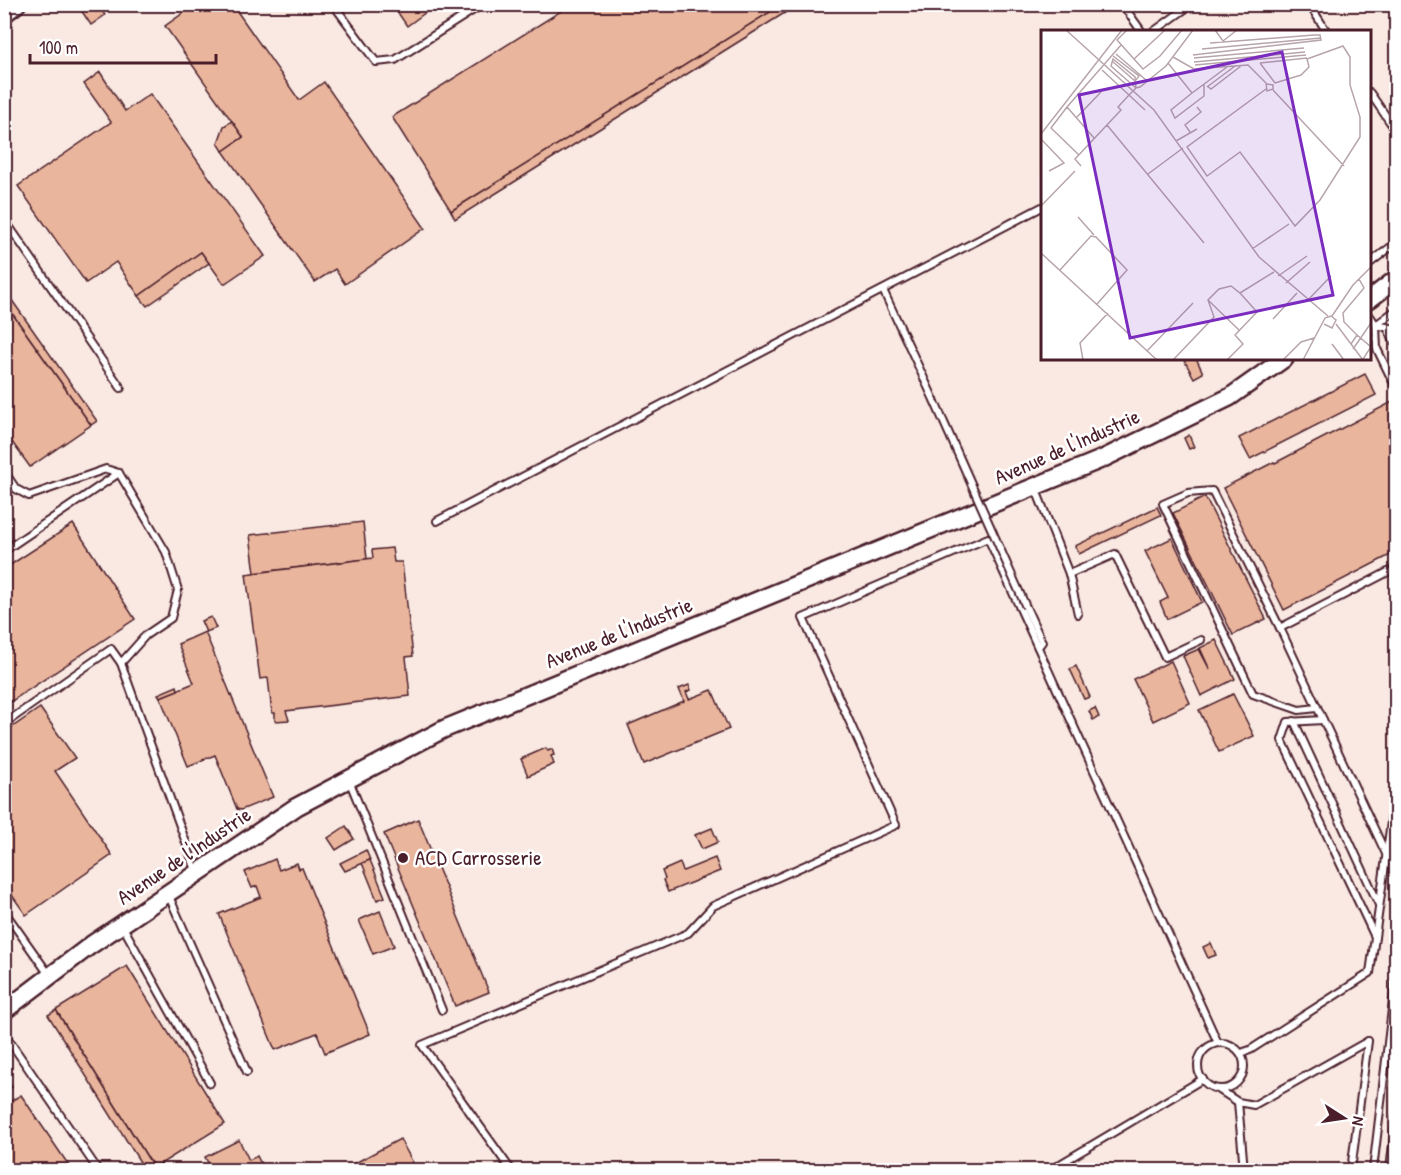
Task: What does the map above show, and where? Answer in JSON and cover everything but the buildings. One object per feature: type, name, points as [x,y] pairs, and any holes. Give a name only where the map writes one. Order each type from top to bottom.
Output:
[{"type":"street","points":[[4,14],[17,4]]},
{"type":"street","points":[[1371,297],[1396,279]]},
{"type":"street","name":"Avenue de l'Industrie","points":[[4,1011],[121,925],[296,807],[444,729],[1102,459],[1230,397],[1282,360]]},
{"type":"lane","points":[[333,4],[376,62],[395,60],[483,4]]},
{"type":"lane","points":[[1122,4],[1141,30]]},
{"type":"lane","points":[[1156,30],[1192,4]]},
{"type":"lane","points":[[1309,4],[1327,30]]},
{"type":"lane","points":[[1371,94],[1392,125]]},
{"type":"lane","points":[[437,521],[1041,208]]},
{"type":"lane","points":[[4,219],[121,388]]},
{"type":"lane","points":[[1371,262],[1396,243]]},
{"type":"lane","points":[[883,290],[1042,642],[1038,647]]},
{"type":"lane","points":[[1376,325],[1396,310]]},
{"type":"lane","points":[[1371,318],[1376,325],[1377,349],[1396,388]]},
{"type":"lane","points":[[1376,325],[1396,329]]},
{"type":"lane","points":[[1387,327],[1396,345]]},
{"type":"lane","points":[[4,471],[16,489],[29,496],[106,469],[119,473],[166,552],[178,590],[171,618],[146,634],[121,663]]},
{"type":"lane","points":[[4,551],[119,473]]},
{"type":"lane","points":[[1034,486],[1069,574],[1078,614]]},
{"type":"lane","points":[[1317,708],[1299,710],[1253,694],[1163,504],[1188,493],[1212,491],[1280,628],[1387,856]]},
{"type":"lane","points":[[512,1170],[422,1045],[688,933],[713,906],[896,825],[803,618],[988,538],[1218,1043]]},
{"type":"lane","points":[[1069,574],[1115,554],[1165,657],[1201,640]]},
{"type":"lane","points":[[1280,628],[1388,572],[1396,571]]},
{"type":"lane","points":[[4,724],[111,649],[121,663],[197,874]]},
{"type":"lane","points":[[1323,720],[1288,722],[1282,740],[1375,938]]},
{"type":"lane","points":[[1294,721],[1379,905]]},
{"type":"lane","points":[[349,779],[442,1010]]},
{"type":"lane","points":[[1241,1053],[1250,1050],[1370,973],[1396,786]]},
{"type":"lane","points":[[168,893],[247,1072]]},
{"type":"lane","points":[[4,911],[50,976]]},
{"type":"lane","points":[[121,925],[210,1083]]},
{"type":"lane","points":[[1373,1170],[1396,975]]},
{"type":"lane","points":[[4,1033],[98,1170]]},
{"type":"lane","points":[[1218,1089],[1231,1087],[1241,1078],[1244,1066],[1241,1053],[1231,1044],[1218,1043],[1206,1048],[1198,1059],[1199,1073],[1206,1084],[1238,1101],[1254,1105],[1368,1041],[1351,1170]]},
{"type":"lane","points":[[1050,1170],[1203,1079]]},
{"type":"lane","points":[[1238,1101],[1244,1170]]},
{"type":"lane","points":[[1390,1170],[1396,1118]]},
{"type":"shaded area","points":[[5,5],[1396,5],[1396,1170],[5,1170]]},
{"type":"place","name":"ACD Carrosserie","points":[[403,858]]}]
